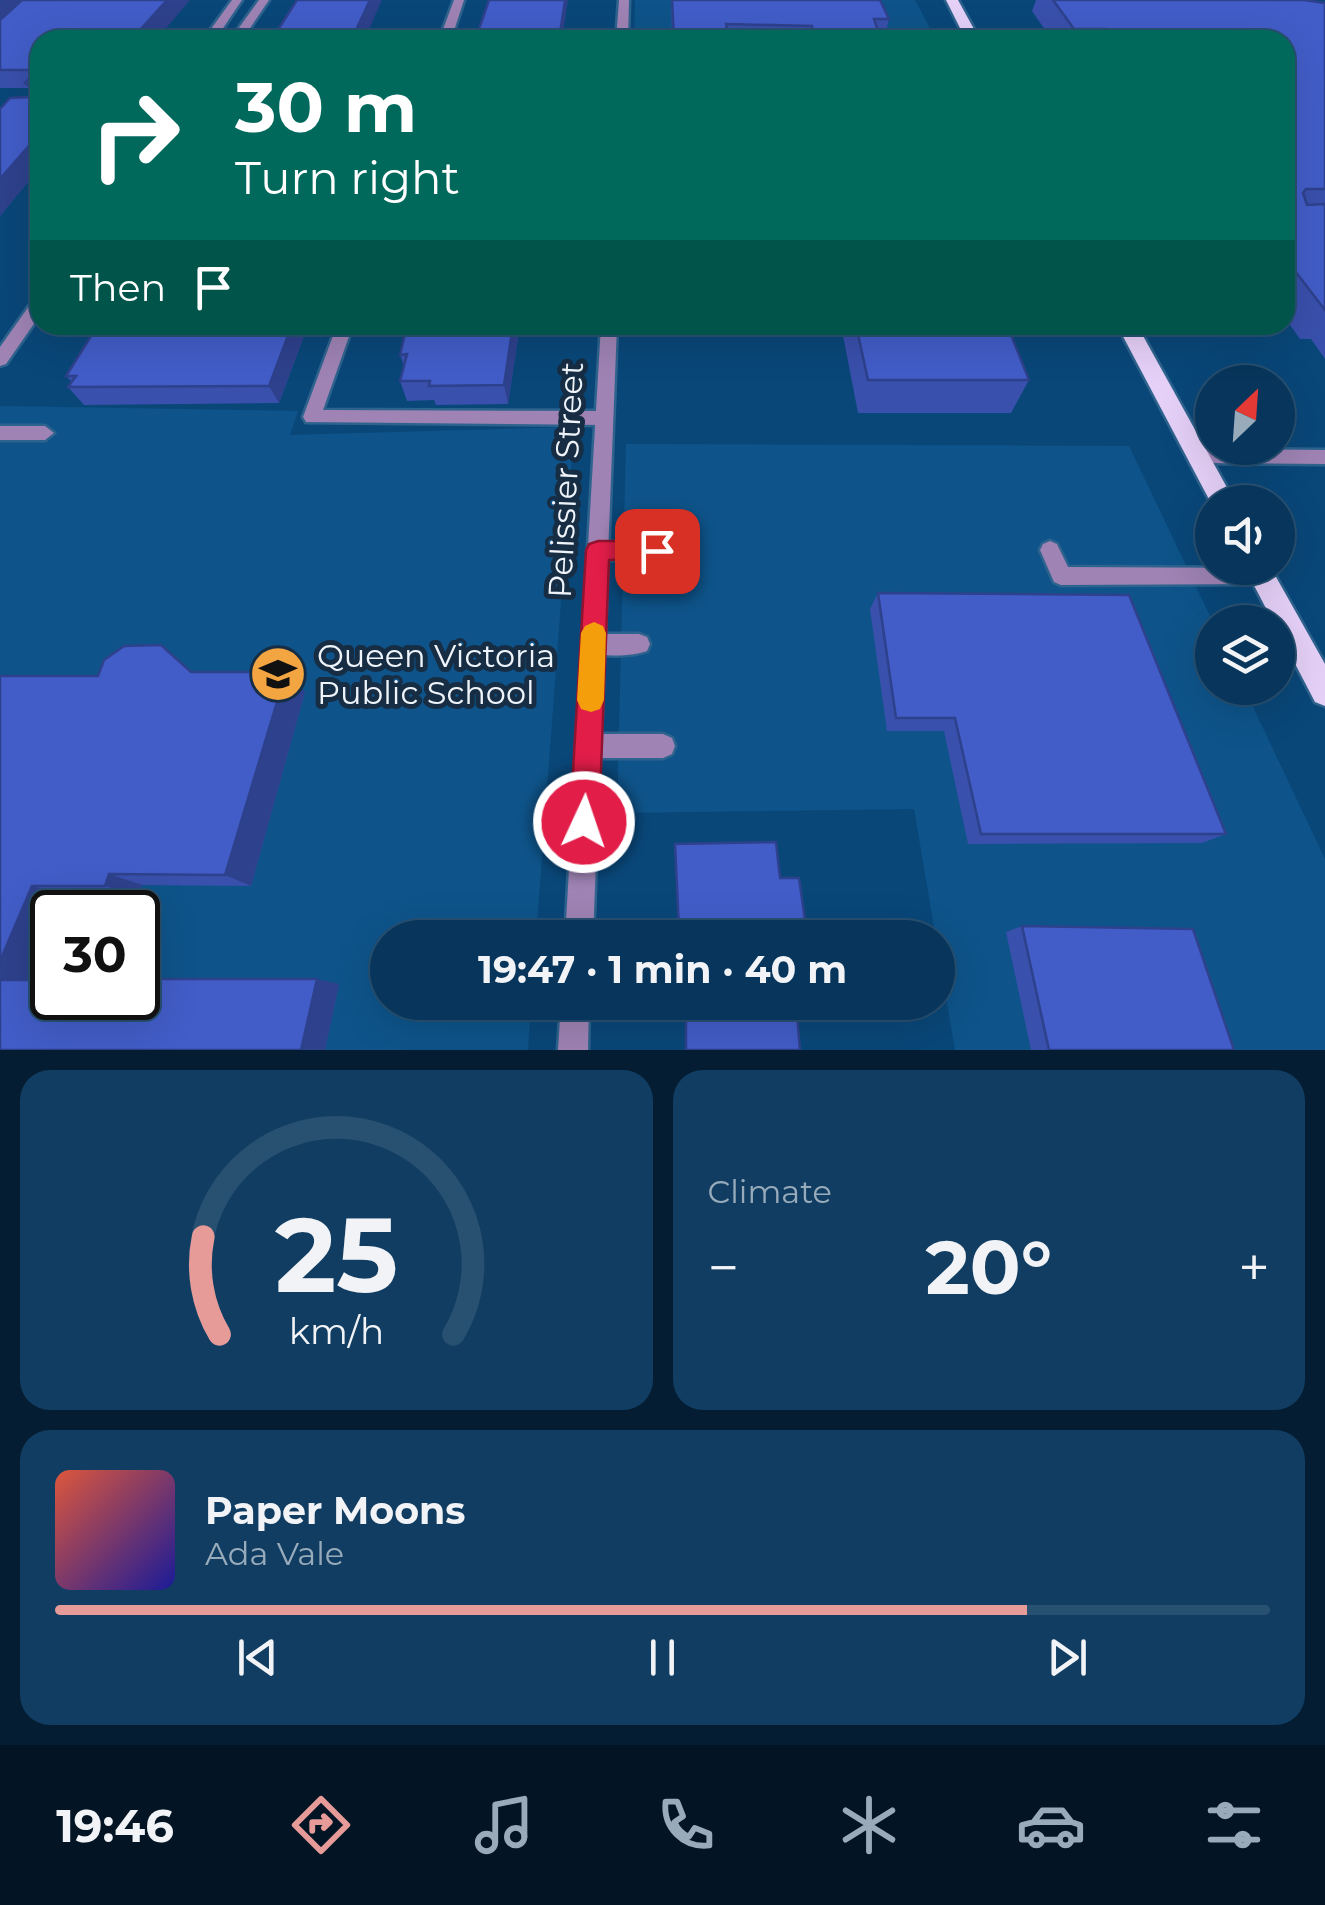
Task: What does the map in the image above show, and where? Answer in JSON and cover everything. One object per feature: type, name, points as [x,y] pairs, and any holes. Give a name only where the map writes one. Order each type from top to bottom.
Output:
[{"type":"main road","points":[[952,0],[968,30]]},
{"type":"main road","points":[[1132,335],[1195,450]]},
{"type":"main road","points":[[1268,585],[1325,692]]},
{"type":"street","points":[[216,30],[237,0]]},
{"type":"street","points":[[243,30],[264,0]]},
{"type":"street","points":[[448,30],[459,0]]},
{"type":"street","points":[[622,30],[624,0]]},
{"type":"street","points":[[0,360],[30,317]]},
{"type":"street","points":[[341,335],[312,417],[604,418]]},
{"type":"street","name":"Pelissier Street","points":[[579,920],[608,335]]},
{"type":"street","points":[[0,433],[45,433]]},
{"type":"street","points":[[1295,458],[1325,458]]},
{"type":"street","points":[[598,550],[657,551]]},
{"type":"street","points":[[1050,550],[1060,576],[1195,573]]},
{"type":"street","points":[[593,644],[639,644]]},
{"type":"street","points":[[588,746],[663,746]]},
{"type":"street","points":[[573,1050],[574,1020]]},
{"type":"shaded area","points":[[635,0],[915,0],[931,30],[634,30]]},
{"type":"shaded area","name":"Queen Victoria Public School","points":[[0,406],[298,411],[290,435],[574,427],[537,920],[370,920],[370,1020],[530,1020],[528,1050],[0,1050]]},
{"type":"shaded area","points":[[626,444],[1129,446],[1205,605],[1195,605],[1195,705],[1252,705],[1325,859],[1325,1050],[955,1050],[950,1020],[955,1020],[955,920],[933,920],[914,809],[617,813]]},
{"type":"building","points":[[22,0],[167,0],[140,30],[30,30],[30,70],[0,70],[0,20]]},
{"type":"building","points":[[297,0],[370,0],[356,30],[278,30]]},
{"type":"building","points":[[489,0],[565,0],[560,30],[451,30],[479,29]]},
{"type":"building","points":[[672,0],[880,0],[889,19],[874,19],[878,30],[726,24],[727,30],[674,30]]},
{"type":"building","points":[[1053,0],[1325,3],[1325,189],[1306,189],[1303,193],[1307,205],[1325,204],[1325,310],[1295,271],[1295,30],[1074,29]]},
{"type":"building","points":[[30,97],[30,144],[0,179],[0,109],[10,98]]},
{"type":"building","points":[[92,335],[288,335],[269,386],[68,387],[76,376],[66,376]]},
{"type":"building","points":[[405,335],[512,335],[504,385],[429,386],[430,381],[400,381],[407,354],[400,355]]},
{"type":"building","points":[[858,335],[1011,335],[1029,380],[868,380]]},
{"type":"building","points":[[878,593],[1129,595],[1226,834],[981,834],[955,718],[896,718]]},
{"type":"building","points":[[161,645],[191,672],[286,672],[225,875],[109,874],[105,886],[32,886],[0,961],[0,676],[98,676],[104,660],[124,646]]},
{"type":"building","points":[[776,842],[780,878],[799,878],[805,920],[679,920],[675,844]]},
{"type":"building","points":[[1022,926],[1193,929],[1234,1050],[1049,1050]]},
{"type":"building","points":[[160,979],[317,979],[301,1050],[0,1050],[0,980],[30,980],[30,1020],[160,1020]]},
{"type":"building","points":[[686,1020],[798,1020],[800,1050],[686,1050]]},
{"type":"slow traffic","points":[[591,700],[594,633]]},
{"type":"place","name":"Queen Victoria Public School","points":[[278,674]]},
{"type":"route","points":[[584,822],[598,550],[657,551]]}]
